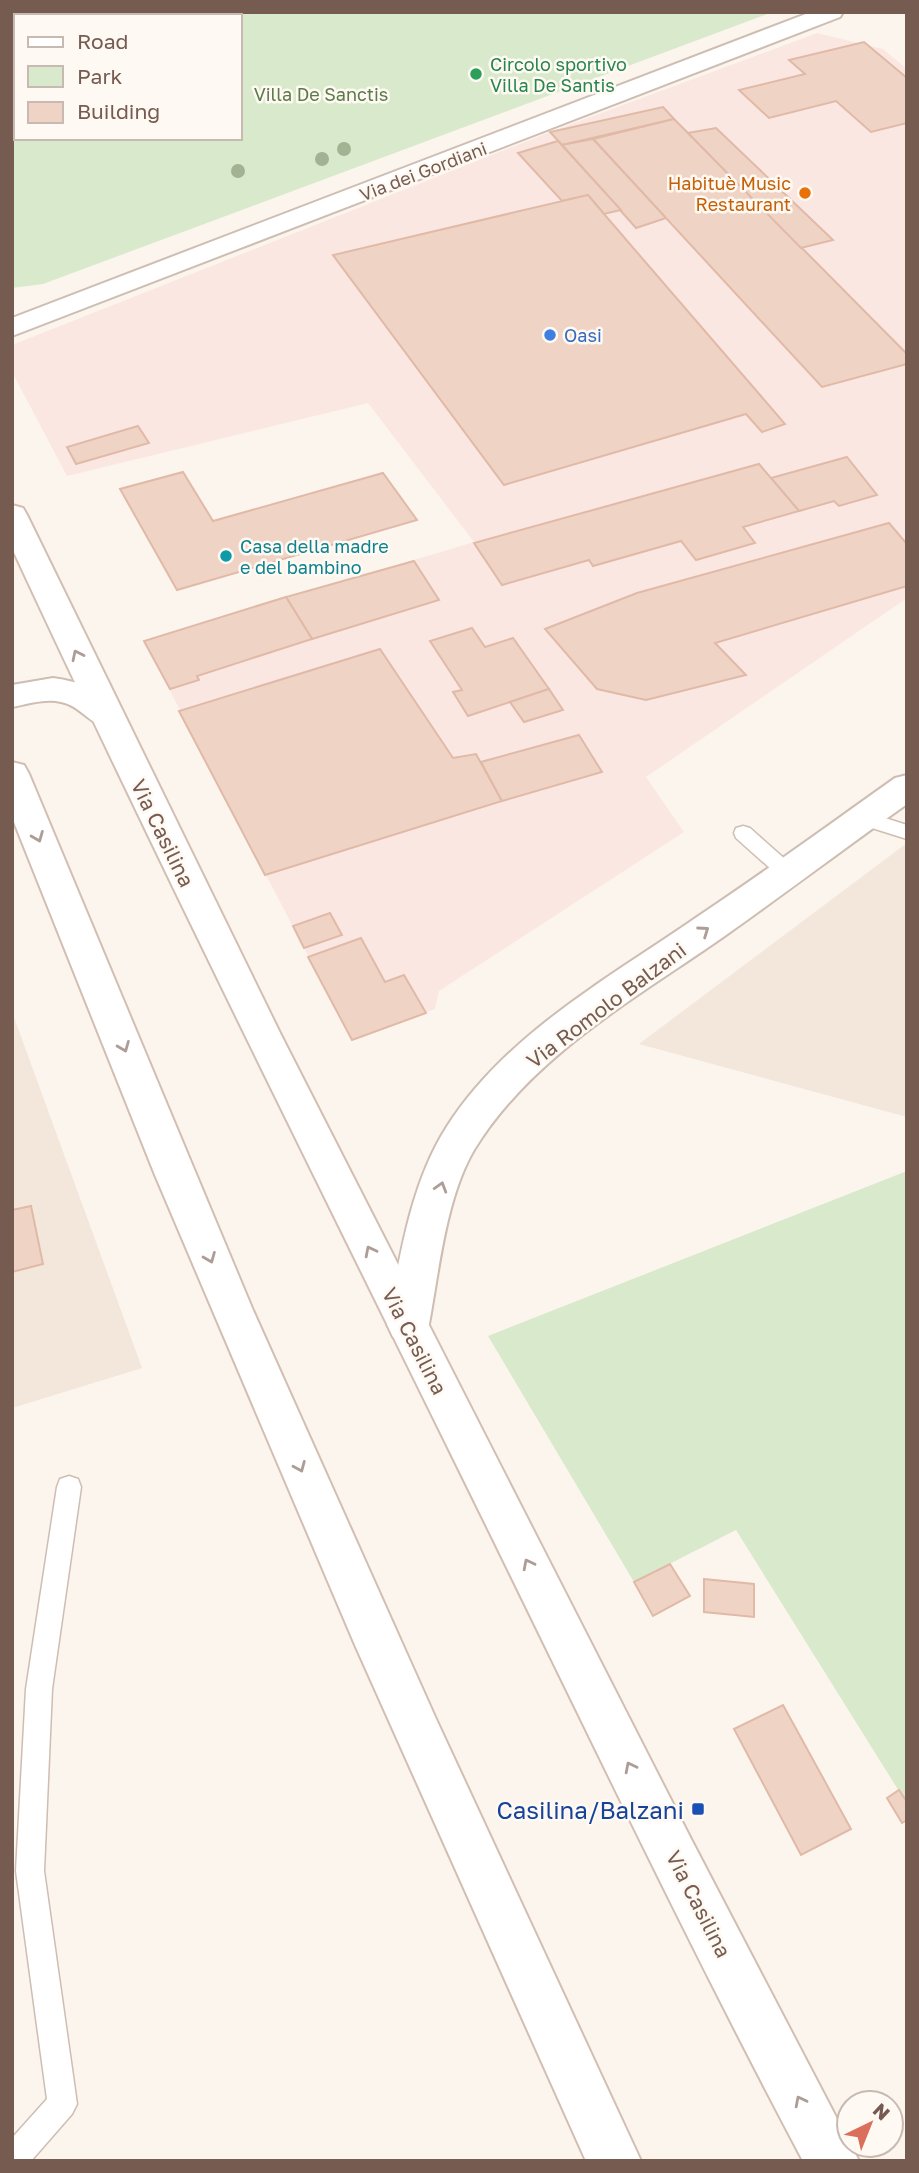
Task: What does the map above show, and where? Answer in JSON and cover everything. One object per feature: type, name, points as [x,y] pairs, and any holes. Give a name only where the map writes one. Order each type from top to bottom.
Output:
[{"type":"main road","name":"Via dei Gordiani","points":[[12,328],[832,12]]},
{"type":"main road","name":"Via Casilina","points":[[12,515],[273,1056],[749,2003],[832,2161]]},
{"type":"main road","points":[[12,696],[59,688],[88,699],[108,716]]},
{"type":"main road","points":[[12,774],[229,1305],[345,1574],[473,1859],[614,2161]]},
{"type":"main road","name":"Via Romolo Balzani","points":[[408,1324],[425,1238],[443,1177],[458,1143],[494,1091],[585,1015],[907,787]]},
{"type":"lane","points":[[863,818],[907,832]]},
{"type":"lane","points":[[743,833],[788,873]]},
{"type":"lane","points":[[12,2160],[62,2104],[30,1871],[39,1689],[69,1487]]},
{"type":"shaded area","points":[[817,33],[883,49],[907,69],[907,598],[646,777],[684,832],[439,991],[435,1009],[352,1040],[144,641],[474,542],[368,403],[67,476],[12,372],[12,345],[550,132]]},
{"type":"shaded area","points":[[907,843],[907,1117],[639,1044]]},
{"type":"shaded area","points":[[12,1012],[142,1368],[12,1408]]},
{"type":"green space","name":"Villa De Sanctis","points":[[12,12],[773,12],[43,284],[12,288]]},
{"type":"green space","points":[[907,1171],[907,1804],[736,1530],[634,1582],[488,1336]]},
{"type":"building","points":[[864,42],[907,78],[907,123],[871,132],[836,101],[769,118],[739,90],[805,74],[789,60]]},
{"type":"building","points":[[663,107],[674,119],[562,145],[550,132]]},
{"type":"building","points":[[674,119],[907,354],[907,364],[822,387],[593,139]]},
{"type":"building","points":[[716,128],[833,240],[801,248],[688,133]]},
{"type":"building","points":[[593,139],[666,218],[636,228],[562,145]]},
{"type":"building","points":[[558,141],[621,210],[604,214],[588,195],[562,201],[518,153]]},
{"type":"building","name":"Oasi","points":[[588,195],[785,424],[762,432],[746,414],[504,485],[333,255]]},
{"type":"building","points":[[138,426],[149,443],[76,464],[67,447]]},
{"type":"building","points":[[847,457],[877,495],[839,506],[834,501],[799,511],[771,478]]},
{"type":"building","points":[[759,464],[799,511],[743,527],[755,543],[696,560],[681,541],[593,566],[589,560],[502,585],[474,543]]},
{"type":"building","name":"Casa della madre e del bambino","points":[[183,472],[213,521],[383,473],[417,520],[177,590],[120,489]]},
{"type":"building","points":[[889,523],[907,544],[907,586],[715,643],[746,675],[646,700],[597,689],[545,629],[637,593]]},
{"type":"building","points":[[414,561],[439,600],[312,639],[286,597]]},
{"type":"building","points":[[286,597],[312,639],[197,676],[199,680],[170,689],[144,641]]},
{"type":"building","points":[[472,628],[485,647],[513,638],[549,689],[468,716],[453,692],[462,690],[430,641]]},
{"type":"building","points":[[380,649],[453,758],[476,754],[502,801],[265,875],[179,711]]},
{"type":"building","points":[[549,689],[563,710],[524,722],[510,702]]},
{"type":"building","points":[[579,735],[602,772],[502,801],[481,762]]},
{"type":"building","points":[[330,913],[342,935],[304,948],[293,926]]},
{"type":"building","points":[[361,938],[385,982],[404,975],[426,1013],[352,1040],[308,957]]},
{"type":"building","points":[[31,1206],[43,1264],[12,1272],[12,1210]]},
{"type":"building","points":[[670,1564],[690,1596],[653,1616],[634,1582]]},
{"type":"building","points":[[704,1579],[754,1584],[754,1617],[704,1612]]},
{"type":"building","points":[[783,1705],[851,1829],[801,1855],[734,1729]]},
{"type":"building","points":[[899,1790],[907,1802],[907,1820],[902,1823],[887,1798]]},
{"type":"place","name":"Circolo sportivo Villa De Santis","points":[[476,74]]},
{"type":"place","name":"Habituè Music Restaurant","points":[[805,193]]},
{"type":"place","name":"Oasi","points":[[550,335]]},
{"type":"place","name":"Casa della madre e del bambino","points":[[226,556]]},
{"type":"place","name":"Casilina/Balzani","points":[[698,1809]]}]
